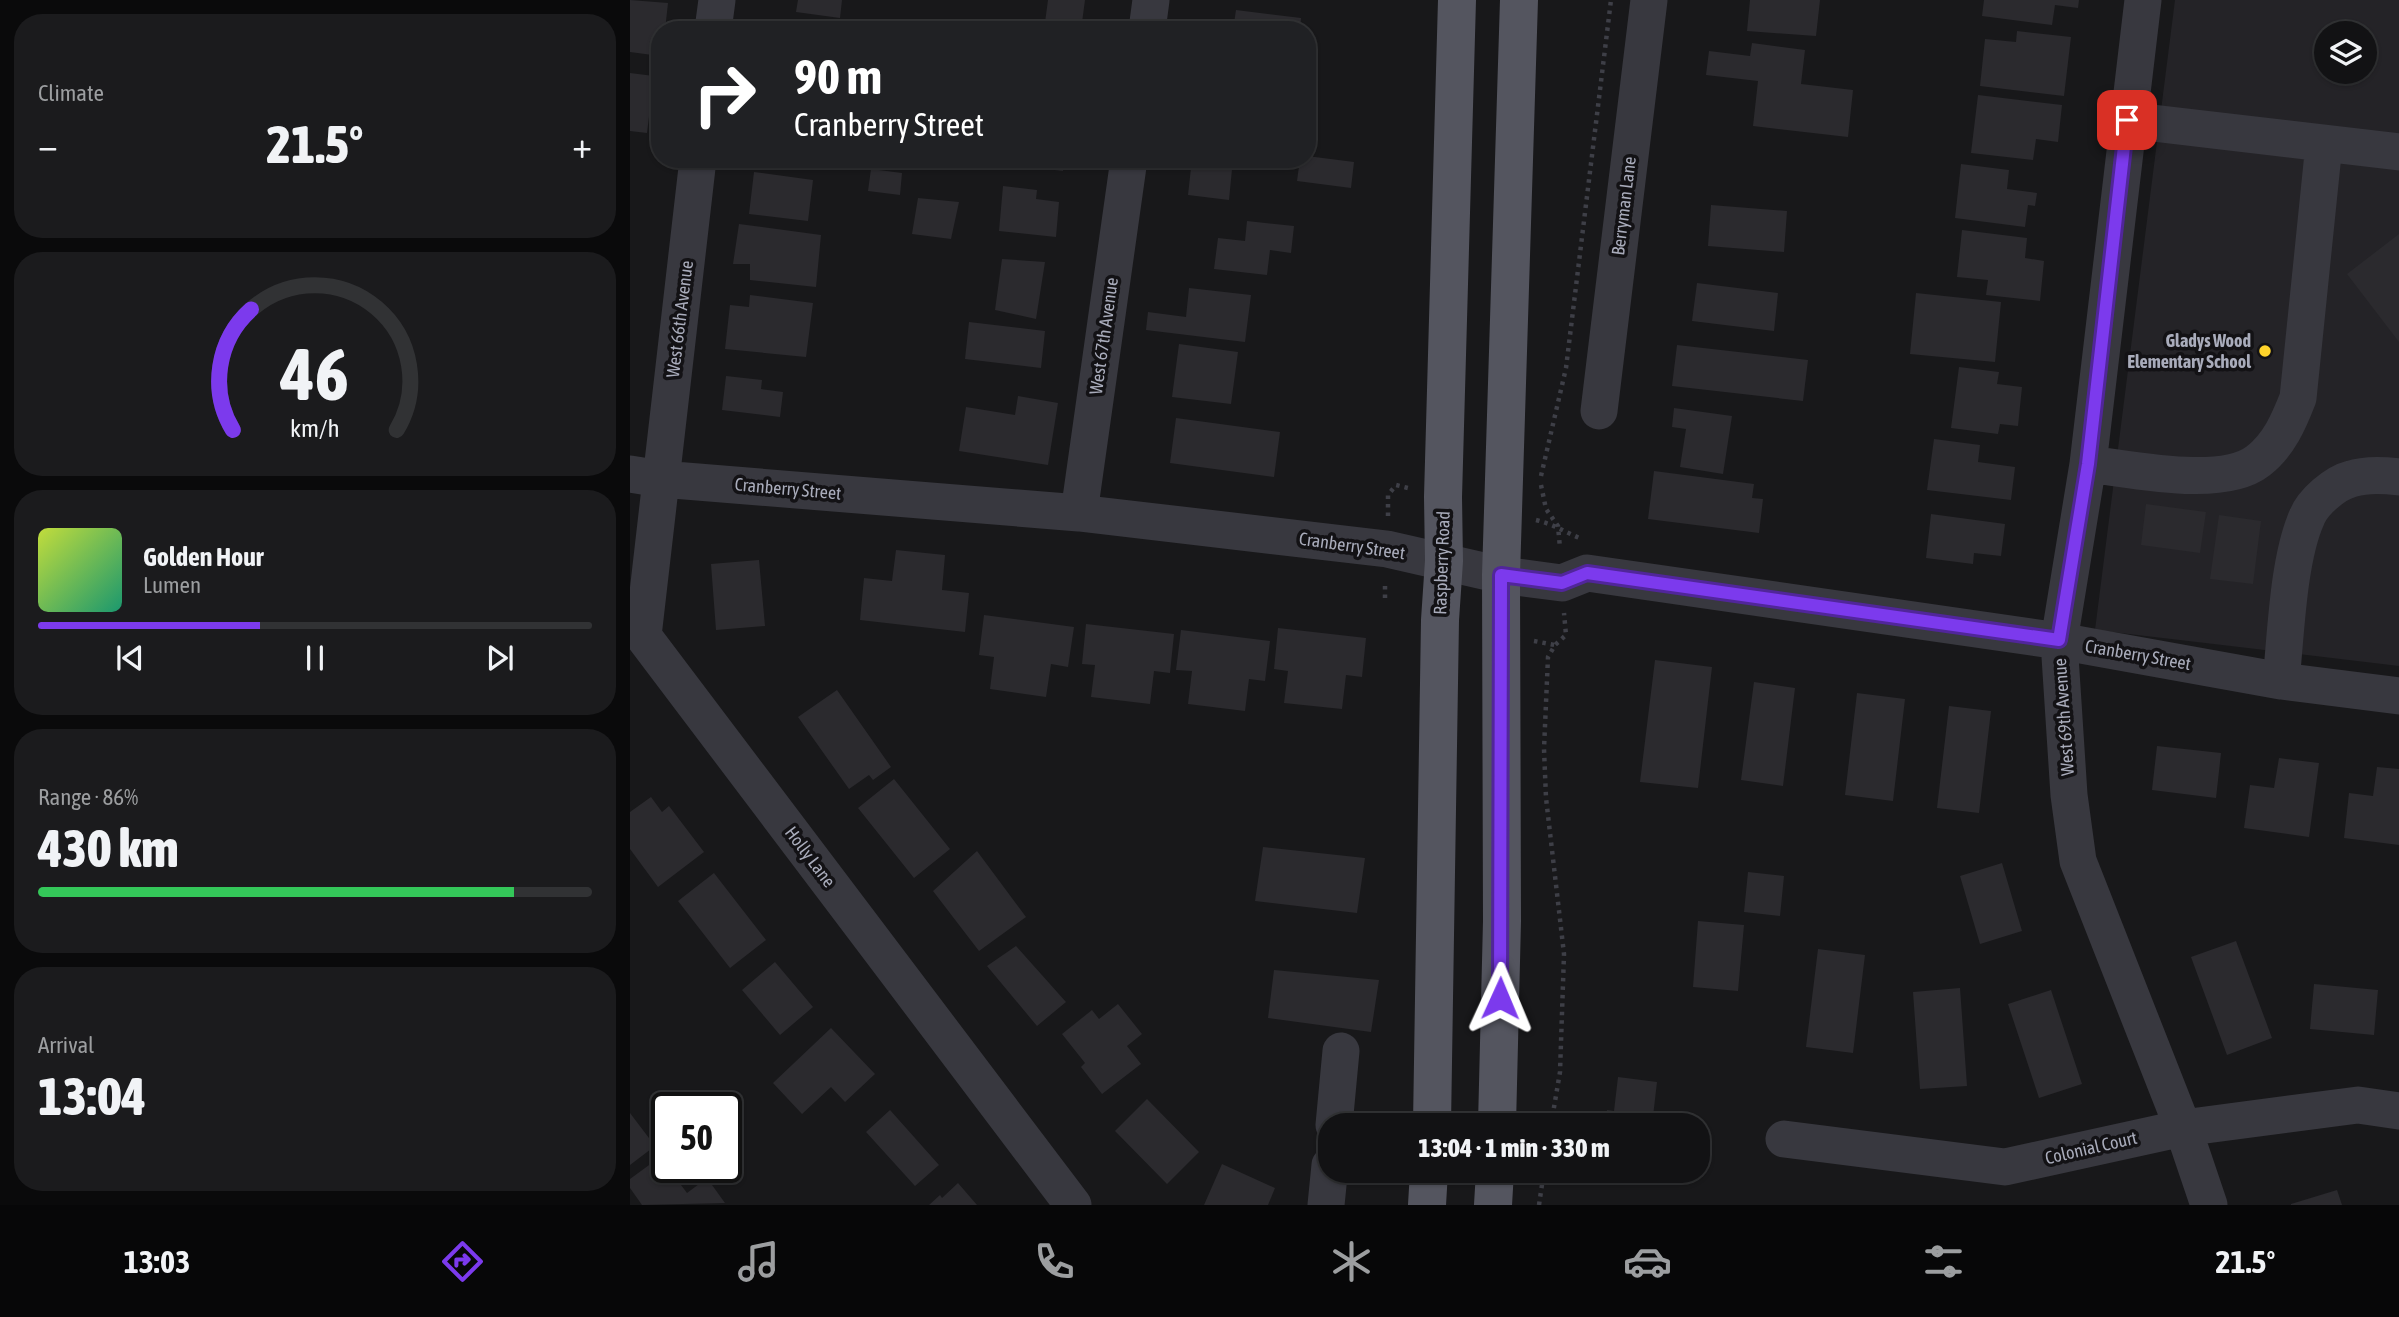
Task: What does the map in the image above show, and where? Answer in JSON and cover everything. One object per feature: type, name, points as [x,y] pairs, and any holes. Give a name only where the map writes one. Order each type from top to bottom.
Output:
[{"type":"main road","name":"Raspberry Road","points":[[1432,1113],[1440,620],[1444,561],[1443,497],[1458,0]]},
{"type":"main road","points":[[1497,1113],[1502,921],[1501,575],[1520,0]]},
{"type":"main road","points":[[1427,1205],[1428,1183]]},
{"type":"main road","points":[[1493,1205],[1494,1183]]},
{"type":"street","points":[[714,21],[717,0]]},
{"type":"street","points":[[1148,21],[1151,0]]},
{"type":"street","name":"Berryman Lane","points":[[1599,411],[1649,0]]},
{"type":"street","name":"West 69th Avenue","points":[[2143,0],[2088,464],[2059,640],[2069,795],[2078,861],[2183,1128],[2208,1205]]},
{"type":"street","points":[[2127,120],[2399,152]]},
{"type":"street","points":[[2088,464],[2179,475],[2231,473],[2257,461],[2277,441],[2288,424],[2298,398],[2324,144]]},
{"type":"street","name":"West 66th Avenue","points":[[646,477],[697,168]]},
{"type":"street","name":"West 67th Avenue","points":[[1079,513],[1128,168]]},
{"type":"street","points":[[2281,681],[2294,559],[2307,515],[2328,492],[2350,479],[2382,475],[2399,477]]},
{"type":"street","name":"Cranberry Street","points":[[646,477],[1079,513],[1387,549],[1501,575],[1562,583],[1587,573],[2059,640],[2281,681],[2399,696]]},
{"type":"street","name":"Holly Lane","points":[[646,477],[643,636],[1073,1205]]},
{"type":"street","points":[[1335,1113],[1341,1051]]},
{"type":"street","name":"Colonial Court","points":[[1784,1139],[2005,1167],[2183,1128],[2358,1105],[2399,1111]]},
{"type":"street","points":[[1326,1205],[1328,1183]]},
{"type":"path","points":[[1539,1205],[1542,1183]]},
{"type":"shaded area","name":"Gladys Wood Elementary School","points":[[2175,0],[2399,0],[2399,666],[2095,630]]},
{"type":"building","points":[[630,0],[668,3],[666,21],[651,21],[651,55],[630,52]]},
{"type":"building","points":[[798,0],[842,0],[840,18],[796,12]]},
{"type":"building","points":[[1048,0],[1085,0],[1082,21],[1045,21]]},
{"type":"building","points":[[1750,0],[1820,0],[1816,36],[1747,31]]},
{"type":"building","points":[[1984,0],[2079,0],[2078,8],[2055,5],[2052,25],[1982,16]]},
{"type":"building","points":[[1236,10],[1301,18],[1301,21],[1234,21]]},
{"type":"building","points":[[2017,31],[2071,37],[2064,96],[1980,86],[1985,39],[2016,42]]},
{"type":"building","points":[[1752,43],[1805,50],[1801,84],[1853,90],[1848,137],[1753,126],[1758,81],[1706,75],[1709,51],[1750,56]]},
{"type":"building","points":[[630,73],[651,76],[647,133],[630,131]]},
{"type":"building","points":[[1978,95],[2062,105],[2058,142],[2036,139],[2033,160],[1971,153]]},
{"type":"building","points":[[1316,157],[1354,162],[1351,188],[1297,181],[1299,168],[1316,168]]},
{"type":"building","points":[[1961,164],[2009,170],[2007,189],[2037,193],[2035,206],[2028,205],[2025,227],[1955,218]]},
{"type":"building","points":[[1038,168],[1063,168],[1063,171]]},
{"type":"building","points":[[1191,168],[1232,168],[1229,200],[1188,195]]},
{"type":"building","points":[[871,169],[902,173],[900,195],[868,191]]},
{"type":"building","points":[[754,172],[813,180],[808,221],[749,214]]},
{"type":"building","points":[[1003,186],[1037,190],[1036,199],[1059,202],[1056,237],[999,231]]},
{"type":"building","points":[[918,198],[959,202],[951,239],[912,234]]},
{"type":"building","points":[[1711,205],[1787,211],[1784,252],[1708,246]]},
{"type":"building","points":[[1247,221],[1294,226],[1291,253],[1270,250],[1267,275],[1214,269],[1218,238],[1245,241]]},
{"type":"building","points":[[739,224],[821,235],[816,287],[750,280],[750,264],[733,264]]},
{"type":"building","points":[[1962,230],[2027,238],[2025,258],[2044,261],[2040,301],[1986,295],[1988,280],[1957,277]]},
{"type":"building","points":[[2399,234],[2399,342],[2347,274]]},
{"type":"building","points":[[1002,259],[1045,262],[1036,319],[995,310]]},
{"type":"building","points":[[1697,283],[1778,293],[1774,331],[1692,321]]},
{"type":"building","points":[[1189,288],[1251,295],[1245,342],[1146,330],[1148,312],[1186,317]]},
{"type":"building","points":[[1916,293],[2001,302],[1995,362],[1910,354]]},
{"type":"building","points":[[750,295],[813,303],[806,357],[725,349],[730,305],[749,307]]},
{"type":"building","points":[[969,322],[1045,331],[1041,368],[965,359]]},
{"type":"building","points":[[1179,344],[1238,352],[1231,404],[1172,397]]},
{"type":"building","points":[[1677,345],[1808,360],[1803,401],[1672,386]]},
{"type":"building","points":[[1959,367],[1999,372],[1997,384],[2022,387],[2018,426],[2000,424],[1998,434],[1951,428]]},
{"type":"building","points":[[726,376],[762,380],[761,389],[783,392],[780,417],[722,410]]},
{"type":"building","points":[[1018,396],[1058,403],[1048,465],[959,451],[966,407],[1015,415]]},
{"type":"building","points":[[1674,408],[1732,416],[1723,474],[1680,467],[1686,429],[1672,427]]},
{"type":"building","points":[[1176,418],[1280,432],[1274,477],[1170,463]]},
{"type":"building","points":[[1934,439],[1980,445],[1978,462],[2015,467],[2011,500],[1927,490]]},
{"type":"building","points":[[1654,471],[1754,484],[1752,498],[1763,499],[1759,533],[1648,519]]},
{"type":"building","points":[[2146,504],[2206,512],[2200,553],[2141,545]]},
{"type":"building","points":[[1931,514],[2005,524],[2001,556],[1974,553],[1973,564],[1926,558]]},
{"type":"building","points":[[2219,515],[2261,521],[2253,584],[2210,579]]},
{"type":"building","points":[[896,550],[945,555],[942,590],[969,593],[965,632],[860,620],[864,578],[892,581]]},
{"type":"building","points":[[759,560],[765,626],[716,630],[711,564]]},
{"type":"building","points":[[984,615],[1074,627],[1068,667],[1051,664],[1046,697],[990,689],[994,657],[979,655]]},
{"type":"building","points":[[1086,624],[1174,634],[1170,673],[1154,671],[1150,704],[1091,697],[1095,665],[1082,664]]},
{"type":"building","points":[[1278,628],[1366,638],[1362,677],[1346,675],[1342,709],[1284,703],[1288,671],[1274,669]]},
{"type":"building","points":[[1181,630],[1270,641],[1265,681],[1249,679],[1245,711],[1188,704],[1192,671],[1176,670]]},
{"type":"building","points":[[1655,660],[1712,667],[1698,788],[1640,782]]},
{"type":"building","points":[[1754,682],[1795,688],[1783,786],[1741,780]]},
{"type":"building","points":[[837,690],[891,767],[873,780],[869,775],[849,789],[798,717]]},
{"type":"building","points":[[1857,693],[1905,699],[1893,801],[1845,795]]},
{"type":"building","points":[[1949,706],[1991,711],[1979,813],[1937,808]]},
{"type":"building","points":[[2157,746],[2221,753],[2216,798],[2152,790]]},
{"type":"building","points":[[2279,758],[2319,763],[2309,837],[2244,828],[2250,785],[2274,788]]},
{"type":"building","points":[[2377,767],[2399,769],[2399,845],[2344,838],[2349,793],[2373,796]]},
{"type":"building","points":[[894,779],[950,849],[914,878],[858,808]]},
{"type":"building","points":[[651,797],[662,812],[669,806],[704,852],[658,887],[630,849],[630,812]]},
{"type":"building","points":[[1263,847],[1365,858],[1357,913],[1255,901]]},
{"type":"building","points":[[977,851],[1026,917],[979,951],[933,891]]},
{"type":"building","points":[[2002,863],[2022,931],[1980,944],[1960,876]]},
{"type":"building","points":[[1748,872],[1784,876],[1780,916],[1744,912]]},
{"type":"building","points":[[714,873],[766,940],[730,968],[678,901]]},
{"type":"building","points":[[1698,921],[1744,925],[1738,991],[1693,987]]},
{"type":"building","points":[[2236,941],[2272,1038],[2227,1055],[2191,957]]},
{"type":"building","points":[[1016,946],[1066,1002],[1037,1026],[987,966]]},
{"type":"building","points":[[1818,949],[1865,955],[1853,1053],[1806,1047]]},
{"type":"building","points":[[775,962],[813,1007],[780,1035],[742,990]]},
{"type":"building","points":[[1274,970],[1379,980],[1371,1032],[1268,1018]]},
{"type":"building","points":[[2314,984],[2378,990],[2374,1035],[2310,1029]]},
{"type":"building","points":[[1960,988],[1967,1086],[1920,1089],[1913,992]]},
{"type":"building","points":[[2051,990],[2082,1084],[2039,1098],[2008,1004]]},
{"type":"building","points":[[1118,1004],[1142,1034],[1127,1046],[1141,1064],[1102,1094],[1081,1067],[1085,1063],[1062,1034],[1092,1010],[1099,1019]]},
{"type":"building","points":[[831,1028],[875,1074],[845,1102],[831,1087],[802,1114],[773,1083]]},
{"type":"building","points":[[1618,1077],[1657,1082],[1653,1113],[1607,1113],[1607,1110],[1614,1111]]},
{"type":"building","points":[[1147,1099],[1199,1152],[1167,1184],[1115,1131]]},
{"type":"building","points":[[890,1110],[939,1165],[915,1186],[866,1132]]},
{"type":"building","points":[[630,1113],[651,1141],[651,1149],[630,1165]]},
{"type":"building","points":[[651,1164],[651,1183],[680,1183],[687,1193],[700,1183],[711,1183],[725,1203],[642,1205],[630,1188],[630,1179]]},
{"type":"building","points":[[1222,1164],[1275,1188],[1268,1205],[1204,1205]]},
{"type":"building","points":[[958,1183],[977,1205],[929,1205],[940,1195],[942,1198]]},
{"type":"building","points":[[2337,1190],[2342,1205],[2291,1205],[2291,1204]]},
{"type":"place","name":"Gladys Wood Elementary School","points":[[2265,351]]},
{"type":"route","points":[[1500,998],[1501,575],[1562,583],[1587,573],[2059,640],[2088,464],[2127,120]]}]
